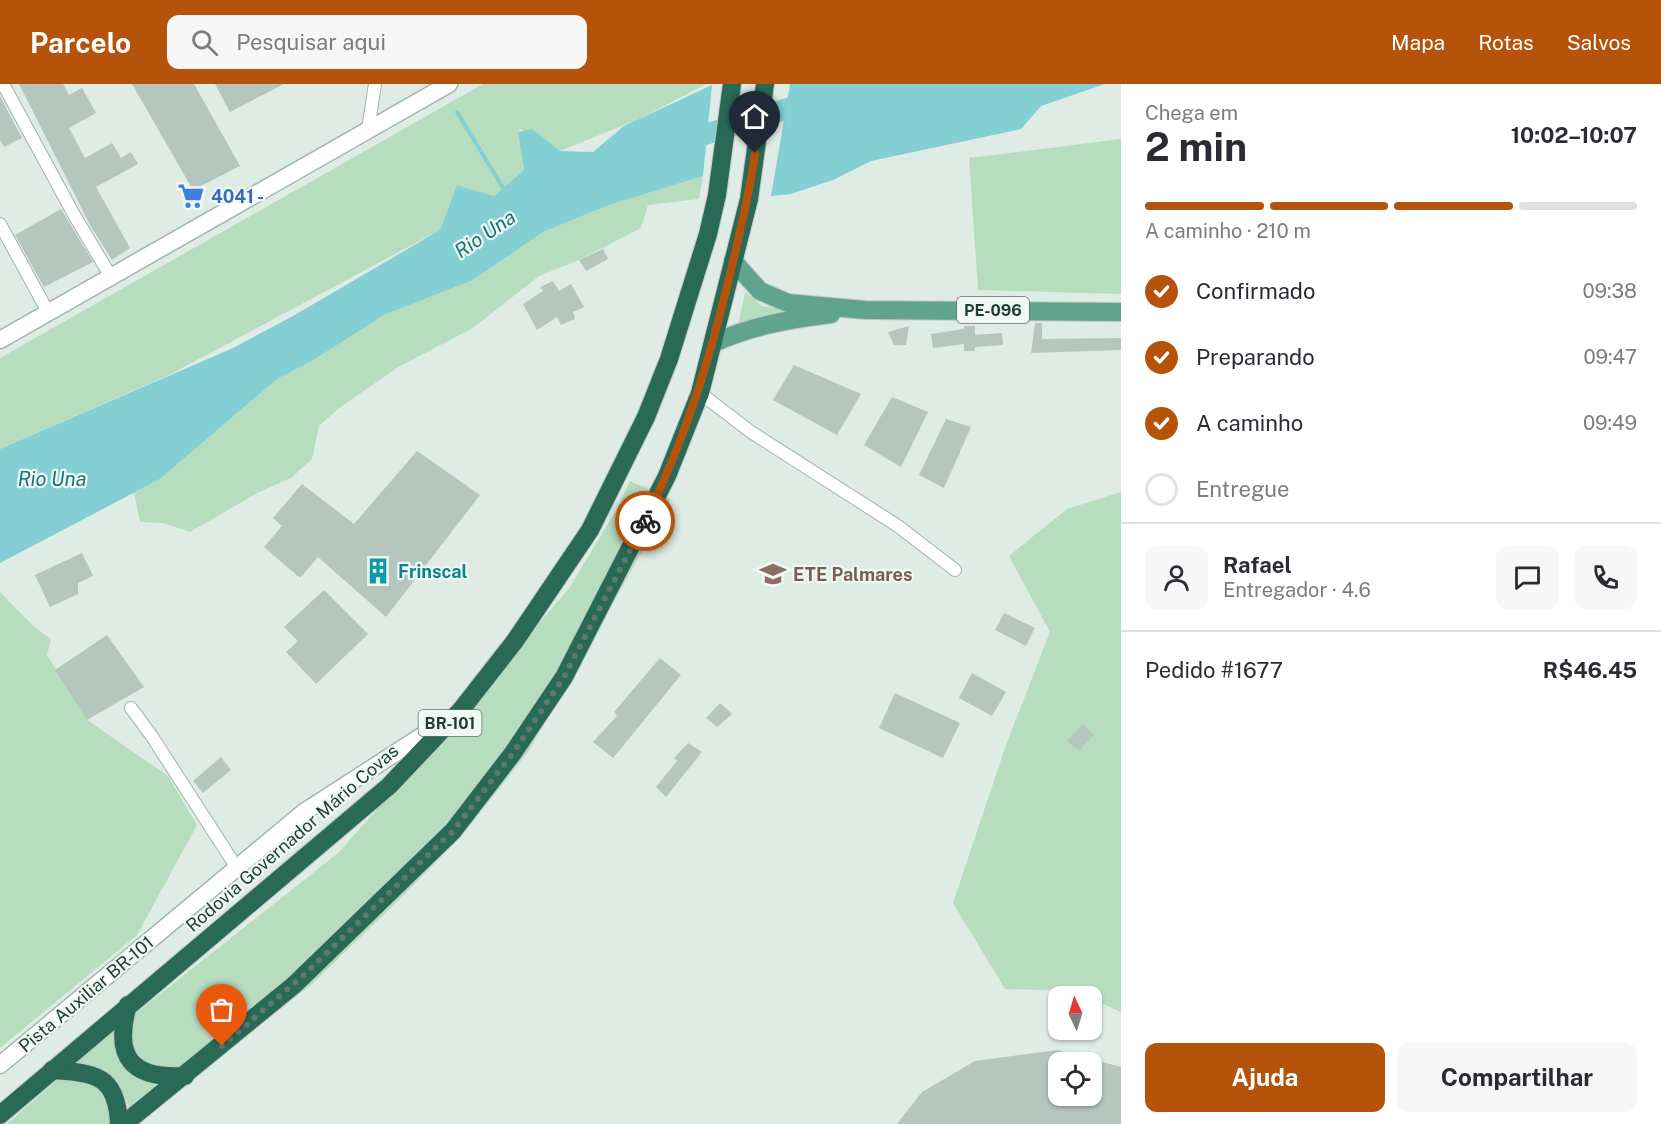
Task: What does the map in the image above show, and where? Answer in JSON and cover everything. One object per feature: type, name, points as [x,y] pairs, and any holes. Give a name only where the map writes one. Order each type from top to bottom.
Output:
[{"type":"highway","name":"Rodovia Governador Mário Covas","points":[[0,1115],[389,786],[461,710],[515,641],[565,571],[611,491],[646,417],[669,359],[696,276],[717,195],[732,84]]},
{"type":"highway","points":[[52,1070],[88,1072],[98,1076],[115,1095],[122,1124],[185,1076],[294,985],[385,900],[453,831],[513,753],[564,677],[624,564],[667,476],[700,393],[749,199],[765,84]]},
{"type":"highway","points":[[128,1005],[122,1036],[130,1062],[137,1070],[154,1076],[185,1076]]},
{"type":"main road","points":[[0,340],[449,84]]},
{"type":"main road","name":"PE-096","points":[[733,261],[747,280],[771,298],[788,303],[865,310],[1121,312]]},
{"type":"main road","name":"PE-096","points":[[714,343],[733,334],[763,326],[865,310]]},
{"type":"main road","name":"Pista Auxiliar BR-101","points":[[0,1065],[327,795],[461,710]]},
{"type":"street","points":[[3,84],[73,213],[111,277]]},
{"type":"street","points":[[368,130],[375,84]]},
{"type":"street","points":[[0,224],[48,312]]},
{"type":"street","points":[[700,393],[751,432],[898,526],[955,570]]},
{"type":"street","points":[[131,708],[237,868]]},
{"type":"green space","points":[[483,84],[706,84],[639,119],[560,151],[519,128],[524,170],[494,196],[457,185],[440,230],[169,375],[0,449],[0,358]]},
{"type":"green space","points":[[1121,139],[1121,294],[978,290],[969,158]]},
{"type":"green space","points":[[703,176],[699,199],[648,205],[641,228],[579,260],[539,276],[473,328],[400,366],[339,408],[319,426],[312,459],[291,478],[259,492],[190,532],[163,523],[140,522],[134,493],[160,479],[277,379],[312,361],[384,315],[473,280],[543,232],[609,205]]},
{"type":"green space","points":[[745,292],[762,306],[804,312],[737,330]]},
{"type":"green space","points":[[630,481],[670,499],[662,517],[528,752],[466,830],[403,896],[312,984],[187,1083],[167,1085],[148,1077],[128,1057],[130,1018],[338,853],[398,786],[450,736],[517,649],[570,587],[615,512]]},
{"type":"green space","points":[[1121,492],[1121,1012],[1102,1003],[1102,986],[1048,986],[1048,990],[1005,989],[953,903],[1006,745],[1050,632],[1009,556],[1067,509]]},
{"type":"green space","points":[[0,592],[33,626],[51,639],[47,655],[87,720],[168,776],[197,825],[137,935],[0,1048]]},
{"type":"green space","points":[[126,1021],[135,1074],[165,1090],[184,1087],[136,1124],[128,1124],[129,1107],[122,1091],[65,1071]]},
{"type":"green space","points":[[62,1076],[101,1076],[124,1124],[7,1124]]},
{"type":"water","points":[[790,84],[1105,84],[1041,106],[1021,129],[871,161],[833,180],[791,194],[771,196]]},
{"type":"water","name":"Rio Una","points":[[712,85],[703,176],[609,205],[543,232],[473,280],[384,315],[312,361],[277,379],[160,479],[0,563],[0,449],[233,348],[293,316],[440,230],[457,185],[494,196],[524,170],[518,132],[532,129],[560,151],[593,152],[624,126]]},
{"type":"building","points":[[19,84],[63,84],[69,95],[82,88],[96,113],[69,128],[85,158],[112,143],[121,158],[131,152],[138,164],[96,187],[130,248],[112,260],[90,225]]},
{"type":"building","points":[[132,84],[194,84],[240,166],[193,190]]},
{"type":"building","points":[[215,84],[284,84],[230,112]]},
{"type":"building","points":[[0,96],[22,138],[4,147],[0,140]]},
{"type":"building","points":[[61,209],[93,262],[44,287],[15,235]]},
{"type":"building","points":[[603,249],[608,259],[586,271],[579,260]]},
{"type":"building","points":[[553,281],[559,291],[571,284],[584,307],[573,312],[575,319],[561,325],[557,317],[537,330],[523,304],[543,291],[540,287]]},
{"type":"building","points":[[1035,323],[1042,323],[1042,339],[1121,338],[1121,350],[1031,353]]},
{"type":"building","points":[[909,326],[906,345],[894,345],[888,332]]},
{"type":"building","points":[[964,326],[975,326],[975,335],[1002,333],[1003,345],[975,347],[975,351],[964,351],[964,344],[933,348],[931,334],[964,329]]},
{"type":"building","points":[[794,365],[861,394],[837,435],[773,400]]},
{"type":"building","points":[[892,397],[928,412],[901,467],[864,445]]},
{"type":"building","points":[[946,419],[971,427],[944,488],[919,475]]},
{"type":"building","name":"Frinscal","points":[[417,451],[480,495],[386,617],[318,557],[300,578],[264,547],[282,526],[273,518],[302,484],[354,524]]},
{"type":"building","points":[[82,553],[93,576],[78,583],[78,594],[50,607],[35,575]]},
{"type":"building","points":[[324,590],[368,634],[316,684],[286,652],[298,641],[284,627]]},
{"type":"building","points":[[1004,613],[1035,628],[1026,646],[995,630]]},
{"type":"building","points":[[107,635],[144,687],[87,720],[55,670]]},
{"type":"building","points":[[660,658],[681,675],[613,758],[593,742],[617,716],[614,712]]},
{"type":"building","points":[[972,673],[1006,692],[992,716],[959,698]]},
{"type":"building","points":[[895,693],[960,723],[943,758],[879,728]]},
{"type":"building","points":[[720,703],[732,714],[717,727],[706,718]]},
{"type":"building","points":[[1083,724],[1094,735],[1079,751],[1067,741]]},
{"type":"building","points":[[688,743],[702,752],[666,797],[656,787],[677,761],[674,758]]},
{"type":"building","points":[[221,757],[231,770],[203,793],[193,781]]},
{"type":"building","points":[[1058,1050],[1065,1052],[1048,1052],[1048,1106],[1102,1106],[1102,1062],[1121,1067],[1121,1124],[897,1124],[922,1092],[975,1061]]},
{"type":"waterway","name":"Rio Una","points":[[681,142],[866,84]]},
{"type":"waterway","points":[[457,112],[505,191]]},
{"type":"way so far","points":[[222,1046],[294,985],[385,900],[453,831],[513,753],[564,677],[645,521]]},
{"type":"place","name":"4041 -","points":[[191,196]]},
{"type":"place","name":"Frinscal","points":[[378,571]]},
{"type":"place","name":"ETE Palmares","points":[[773,574]]},
{"type":"route","points":[[645,521],[667,476],[700,393],[749,199],[755,153]]}]
